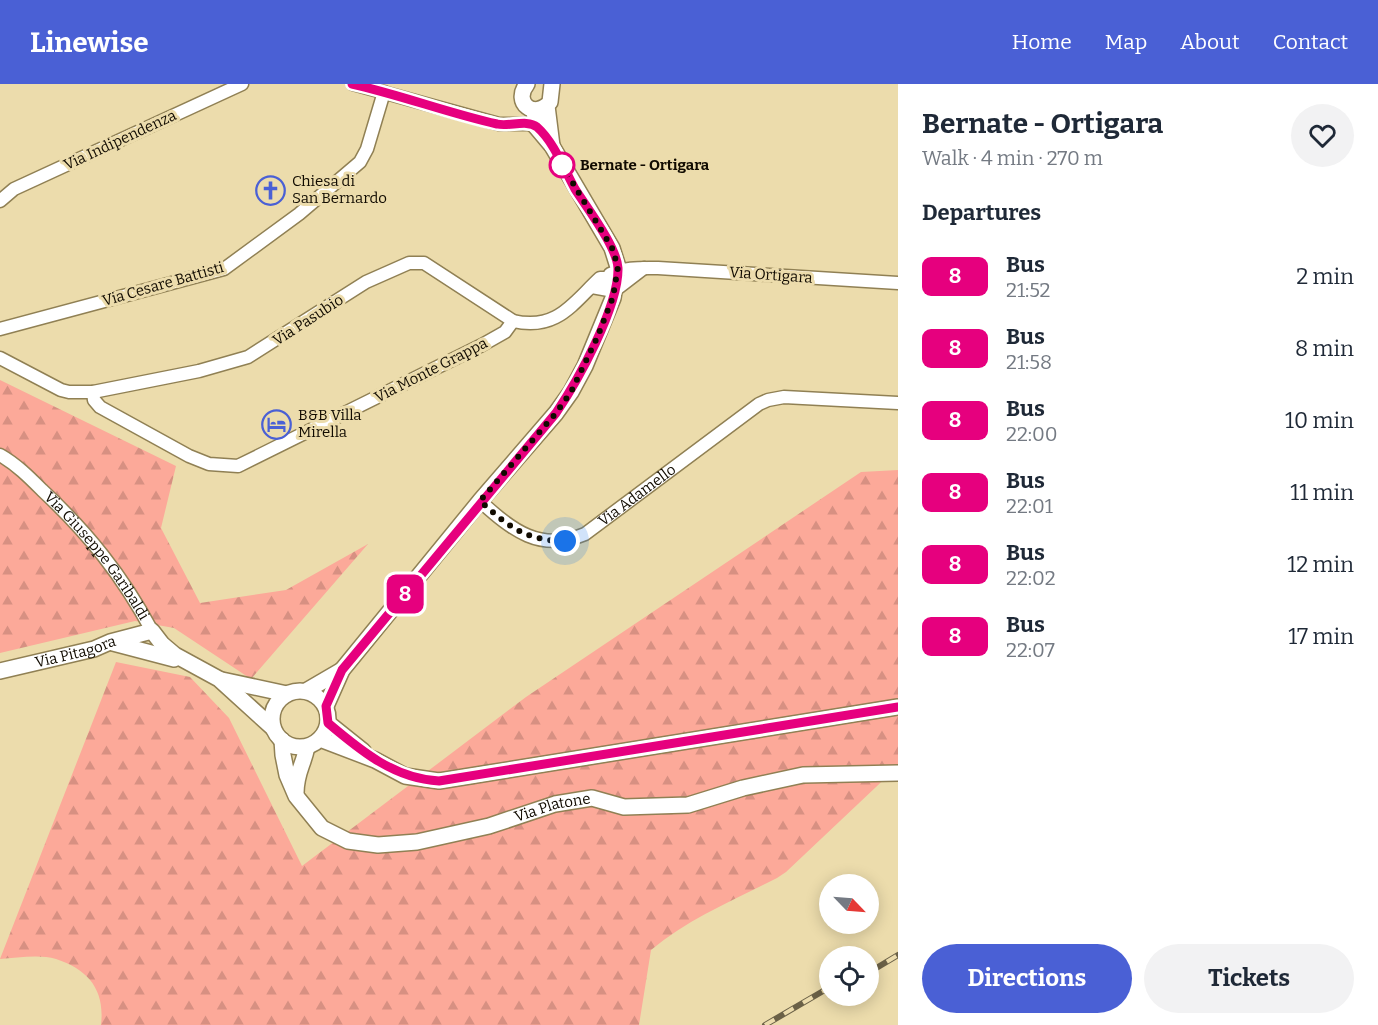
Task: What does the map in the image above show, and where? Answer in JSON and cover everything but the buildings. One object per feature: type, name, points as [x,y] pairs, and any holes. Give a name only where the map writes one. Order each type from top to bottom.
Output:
[{"type":"street","name":"Via Indipendenza","points":[[0,201],[14,189],[242,84]]},
{"type":"street","points":[[353,84],[499,124],[531,125],[552,146]]},
{"type":"street","points":[[296,796],[296,778],[314,743],[328,723],[326,706],[342,670],[480,501],[556,413],[571,392],[597,338],[613,279],[612,248],[552,146],[538,108],[523,102],[522,92],[527,84]]},
{"type":"street","points":[[531,125],[538,108],[552,98],[550,86]]},
{"type":"street","name":"Via Cesare Battisti","points":[[1,329],[224,269],[299,214],[360,162],[367,149],[384,92]]},
{"type":"street","name":"Via Pasubio","points":[[0,358],[62,390],[93,392],[199,371],[248,357],[366,282],[409,263],[424,262],[513,321],[540,324],[553,320],[592,287],[613,279]]},
{"type":"street","points":[[613,279],[644,268]]},
{"type":"street","name":"Via Ortigara","points":[[613,279],[644,268],[898,283]]},
{"type":"street","name":"Via Monte Grappa","points":[[93,392],[94,400],[100,407],[189,456],[209,464],[238,466],[482,345],[505,332],[513,321]]},
{"type":"street","name":"Via Adamello","points":[[480,501],[503,522],[531,537],[547,541],[565,541],[585,534],[759,404],[768,400],[784,397],[898,403]]},
{"type":"street","name":"Via Giuseppe Garibaldi","points":[[0,455],[13,463],[72,518],[101,551],[162,644],[190,665],[219,679],[287,694]]},
{"type":"street","name":"Via Pitagora","points":[[0,671],[94,649],[110,642],[152,631]]},
{"type":"street","points":[[110,642],[157,653],[190,665]]},
{"type":"street","points":[[342,670],[306,691],[287,694],[278,701],[274,708],[278,734],[297,748],[314,743],[375,760]]},
{"type":"street","name":"Via Giuseppe Garibaldi","points":[[219,679],[278,734]]},
{"type":"street","points":[[306,691],[318,697],[326,706]]},
{"type":"street","points":[[328,723],[375,760],[405,776],[439,781],[898,707]]},
{"type":"street","name":"Via Platone","points":[[278,734],[287,775],[296,796],[322,828],[348,841],[378,845],[417,842],[448,836],[489,826],[555,804],[592,798],[624,807],[688,805],[743,788],[803,776],[898,773]]},
{"type":"green space","points":[[0,380],[176,466],[161,528],[200,603],[286,590],[368,544],[251,679],[174,628],[135,621],[0,653]]},
{"type":"green space","points":[[898,470],[898,770],[894,770],[786,872],[696,919],[651,950],[639,1025],[101,1025],[102,1013],[97,992],[86,975],[78,969],[56,959],[42,957],[0,959],[116,662],[190,677],[229,718],[302,866],[526,697],[861,472]]},
{"type":"railway","points":[[879,966],[898,955]]},
{"type":"railway","points":[[765,1025],[819,993]]},
{"type":"bus line","name":"8","points":[[352,84],[499,124],[529,124],[536,127],[552,146],[564,170],[612,248],[618,267],[613,297],[585,366],[571,392],[342,670],[326,706],[329,714],[328,723],[375,760],[405,776],[439,781],[898,707]]},
{"type":"place","name":"Bernate - Ortigara","points":[[562,165]]},
{"type":"place","name":"Chiesa di San Bernardo","points":[[271,190]]},
{"type":"place","name":"B&B Villa Mirella","points":[[277,424]]},
{"type":"route","points":[[562,165],[612,248],[618,267],[613,297],[585,366],[571,392],[556,413],[480,501],[503,522],[519,532],[547,541],[565,541]]}]
